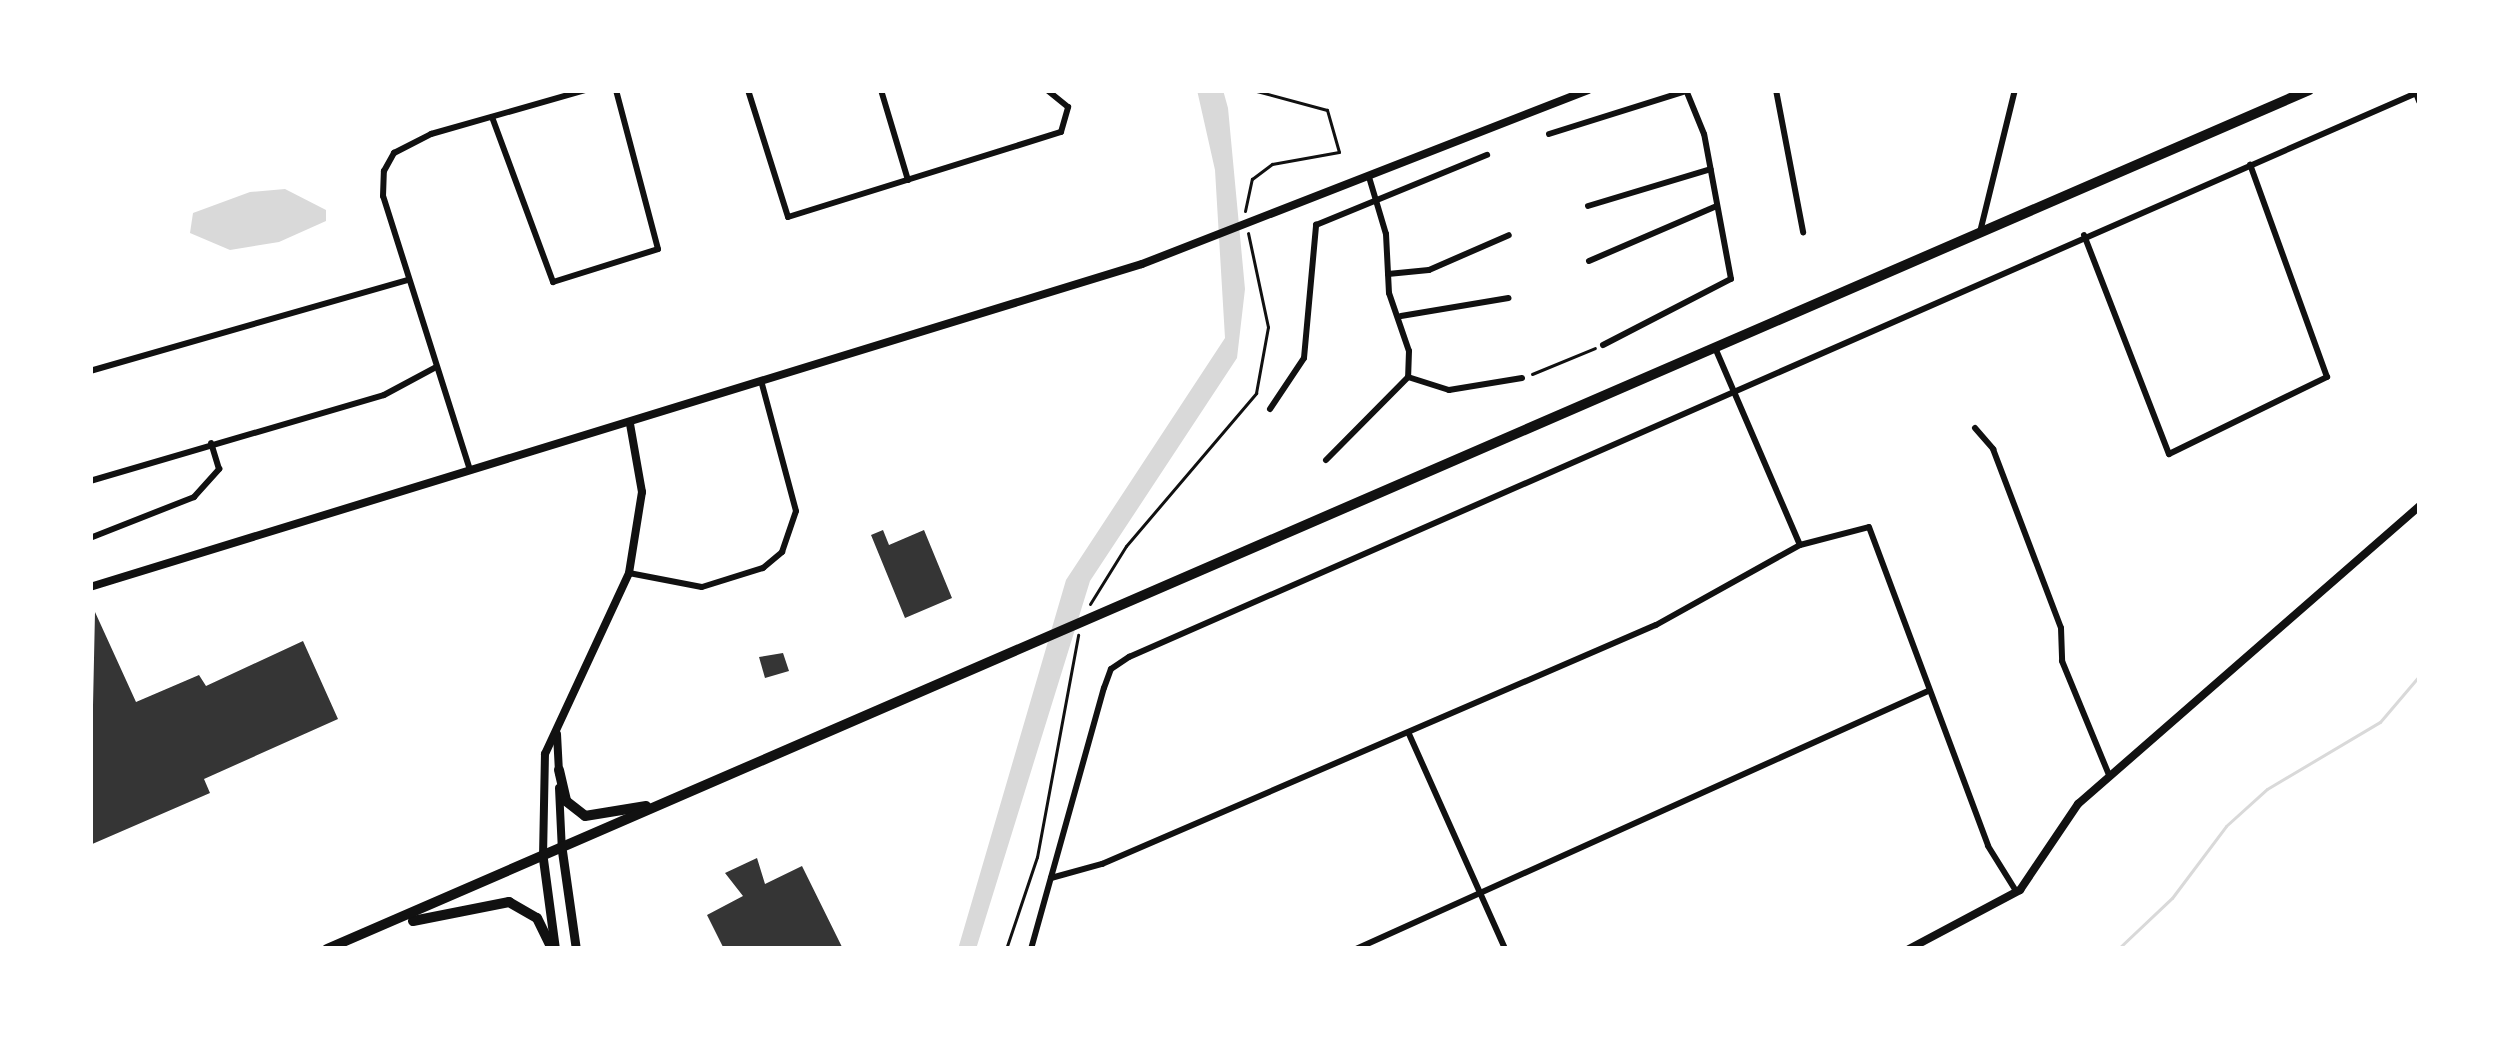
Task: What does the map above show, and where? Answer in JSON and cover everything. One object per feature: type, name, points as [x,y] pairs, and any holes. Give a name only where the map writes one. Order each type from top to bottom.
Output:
[{"type":"main road","points":[[327,949],[392,925],[2308,90]]},
{"type":"main road","points":[[560,770],[566,801],[592,818],[684,796]]},
{"type":"main road","points":[[562,850],[576,949]]},
{"type":"main road","points":[[543,859],[554,949]]},
{"type":"main road","points":[[392,925],[509,902],[537,918],[554,949]]},
{"type":"street","points":[[470,470],[383,196],[388,162],[405,145],[585,90]]},
{"type":"street","points":[[492,117],[542,270],[553,282],[658,249],[616,90]]},
{"type":"street","points":[[748,90],[788,217],[1060,132],[1068,107],[1047,90]]},
{"type":"street","points":[[881,90],[908,180]]},
{"type":"street","points":[[90,587],[762,385],[1195,245],[1588,90]]},
{"type":"street","points":[[1776,90],[1803,232]]},
{"type":"street","points":[[1980,233],[2015,90]]},
{"type":"street","points":[[1550,134],[1686,91],[1712,169],[1731,279],[1603,345]]},
{"type":"street","points":[[1030,949],[1111,669],[1218,615],[1733,388],[2417,95]]},
{"type":"street","points":[[1270,409],[1304,358],[1316,225],[1487,155]]},
{"type":"street","points":[[2084,236],[2169,454],[2327,377],[2250,164]]},
{"type":"street","points":[[1588,206],[1712,169]]},
{"type":"street","points":[[1369,177],[1379,201],[1408,377]]},
{"type":"street","points":[[1589,261],[1717,206]]},
{"type":"street","points":[[1388,274],[1430,270],[1509,236]]},
{"type":"street","points":[[90,371],[407,280]]},
{"type":"street","points":[[1401,316],[1508,298]]},
{"type":"street","points":[[1715,349],[1800,545]]},
{"type":"street","points":[[90,481],[384,395],[436,367]]},
{"type":"street","points":[[1408,377],[1431,389],[1522,378]]},
{"type":"street","points":[[1327,460],[1408,377]]},
{"type":"street","points":[[629,573],[702,587],[763,568],[782,552],[796,511],[762,385]]},
{"type":"street","points":[[543,859],[541,773],[629,573],[642,492],[631,424]]},
{"type":"street","points":[[1975,428],[1994,449],[2061,628],[2062,661],[2109,775]]},
{"type":"street","points":[[90,538],[194,497],[220,469],[212,443]]},
{"type":"street","points":[[1909,949],[2017,892],[2078,804],[2420,506]]},
{"type":"street","points":[[1051,878],[1102,864],[1656,625],[1800,545],[1869,527],[1988,846],[2017,892]]},
{"type":"street","points":[[1356,949],[1928,691]]},
{"type":"street","points":[[557,732],[562,850]]},
{"type":"street","points":[[1409,734],[1476,893],[1505,949]]},
{"type":"path","points":[[1096,590],[1240,417],[1265,372],[1268,327],[1244,202],[1252,178],[1272,164],[1339,152],[1327,110],[1253,90]]},
{"type":"path","points":[[1522,378],[1603,345]]},
{"type":"path","points":[[1006,949],[1037,857],[1071,661]]},
{"type":"shaded area","points":[[1197,90],[1223,90],[1228,108],[1245,289],[1237,358],[1090,581],[976,949],[958,949],[1066,580],[1225,338],[1215,170]]},
{"type":"shaded area","points":[[285,189],[326,210],[326,221],[279,242],[230,250],[190,233],[193,213],[250,192]]},
{"type":"building","points":[[883,530],[889,545],[924,530],[952,598],[905,618],[871,535]]},
{"type":"building","points":[[95,612],[136,702],[199,675],[206,686],[303,641],[338,719],[204,779],[210,793],[90,845]]},
{"type":"building","points":[[783,653],[789,671],[765,678],[759,657]]},
{"type":"building","points":[[757,858],[765,884],[802,866],[843,949],[724,949],[707,915],[743,896],[725,873]]},
{"type":"waterway","points":[[2118,949],[2172,898],[2226,826],[2267,789],[2380,722],[2420,675]]}]
